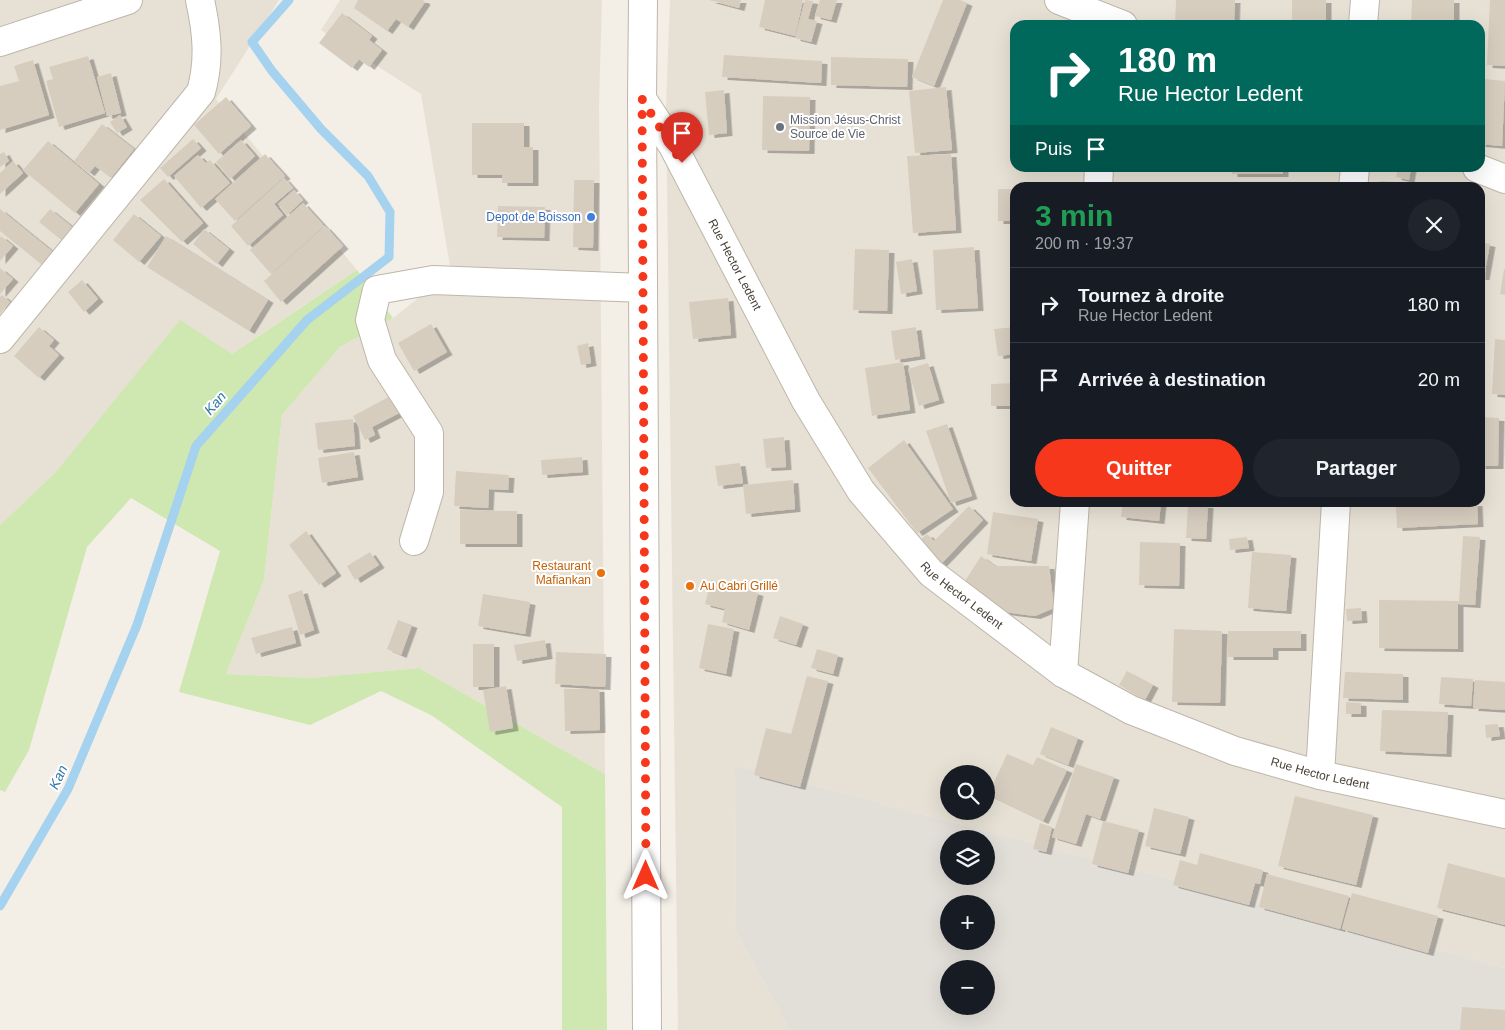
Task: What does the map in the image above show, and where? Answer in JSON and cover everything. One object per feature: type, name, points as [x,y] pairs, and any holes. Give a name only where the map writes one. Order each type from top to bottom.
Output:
[{"type":"street","points":[[0,42],[128,0]]},
{"type":"street","points":[[0,339],[201,92],[207,71],[208,32],[200,0]]},
{"type":"street","points":[[643,0],[647,1030]]},
{"type":"street","points":[[1060,0],[1113,17]]},
{"type":"street","points":[[1363,20],[1364,0]]},
{"type":"street","name":"Rue Hector Ledent","points":[[642,99],[673,146],[806,401],[861,491],[931,573],[1063,673],[1140,714],[1235,751],[1320,775],[1505,814]]},
{"type":"street","points":[[1485,171],[1505,179]]},
{"type":"street","points":[[414,541],[429,492],[429,433],[382,360],[370,320],[377,290],[433,280],[643,288]]},
{"type":"street","points":[[1063,673],[1075,507]]},
{"type":"street","points":[[1320,775],[1336,507]]},
{"type":"shaded area","points":[[0,0],[279,0],[216,99],[357,270],[56,472],[0,525]]},
{"type":"shaded area","points":[[340,0],[602,0],[599,104],[605,774],[419,668],[311,678],[226,674],[264,580],[282,415],[340,347],[393,318],[451,272],[421,94],[321,30]]},
{"type":"shaded area","points":[[670,0],[1505,0],[1505,968],[995,834],[995,830],[982,830],[944,820],[995,820],[995,765],[940,765],[940,819],[735,765],[736,932],[790,1030],[678,1030],[666,105]]},
{"type":"shaded area","points":[[735,765],[982,830],[940,830],[940,885],[995,885],[995,834],[1505,968],[1505,1030],[790,1030],[736,932]]},
{"type":"green space","points":[[357,270],[393,318],[340,347],[282,415],[264,580],[226,674],[311,678],[419,668],[605,774],[607,1030],[562,1030],[562,807],[431,715],[381,691],[310,725],[179,692],[220,551],[131,498],[87,547],[29,750],[5,792],[0,790],[0,525],[56,472],[180,320],[232,354]]},
{"type":"building","points":[[358,0],[423,0],[425,2],[408,27],[396,19],[387,31],[354,8]]},
{"type":"building","points":[[709,0],[741,0],[739,8]]},
{"type":"building","points":[[765,0],[803,0],[795,36],[759,27]]},
{"type":"building","points":[[805,0],[813,1],[808,19],[817,21],[811,42],[795,38]]},
{"type":"building","points":[[820,0],[837,0],[831,20],[815,16]]},
{"type":"building","points":[[943,0],[960,0],[967,3],[934,86],[912,77]]},
{"type":"building","points":[[1176,0],[1235,0],[1234,20],[1175,20]]},
{"type":"building","points":[[1292,0],[1326,0],[1326,20],[1292,20]]},
{"type":"building","points":[[1412,0],[1454,0],[1454,20],[1411,20]]},
{"type":"building","points":[[1490,0],[1505,0],[1505,66],[1487,65]]},
{"type":"building","points":[[342,13],[372,36],[369,40],[382,50],[369,67],[359,59],[352,68],[319,43]]},
{"type":"building","points":[[724,55],[822,61],[821,83],[722,77]]},
{"type":"building","points":[[88,56],[105,113],[59,127],[46,81],[53,79],[49,67]]},
{"type":"building","points":[[831,57],[908,59],[907,87],[831,85]]},
{"type":"building","points":[[33,60],[49,115],[0,130],[0,86],[19,81],[14,66]]},
{"type":"building","points":[[111,73],[121,113],[107,116],[97,77]]},
{"type":"building","points":[[1485,79],[1505,81],[1502,146],[1485,144]]},
{"type":"building","points":[[946,87],[952,150],[915,153],[909,91]]},
{"type":"building","points":[[724,90],[727,133],[709,135],[705,92]]},
{"type":"building","points":[[763,96],[810,97],[809,151],[762,150]]},
{"type":"building","points":[[226,97],[251,126],[219,154],[194,125]]},
{"type":"building","points":[[120,115],[127,127],[117,133],[110,122]]},
{"type":"building","points":[[472,123],[524,123],[524,147],[533,147],[533,183],[502,183],[502,175],[472,175]]},
{"type":"building","points":[[102,124],[134,149],[111,178],[95,166],[89,173],[74,161]]},
{"type":"building","points":[[193,139],[201,148],[168,177],[160,168]]},
{"type":"building","points":[[241,140],[255,156],[230,179],[216,162]]},
{"type":"building","points":[[48,141],[99,184],[75,213],[23,170]]},
{"type":"building","points":[[4,152],[9,161],[0,167],[0,154]]},
{"type":"building","points":[[265,154],[285,176],[235,221],[215,199]]},
{"type":"building","points":[[951,154],[956,230],[913,233],[907,156]]},
{"type":"building","points":[[198,155],[206,163],[210,160],[230,183],[201,208],[174,176]]},
{"type":"building","points":[[13,161],[23,173],[0,194],[0,173]]},
{"type":"building","points":[[1232,172],[1283,172],[1283,174],[1232,174]]},
{"type":"building","points":[[1397,172],[1410,172],[1409,180],[1396,177]]},
{"type":"building","points":[[284,178],[293,188],[274,204],[283,215],[248,246],[231,226]]},
{"type":"building","points":[[164,179],[203,223],[182,242],[140,200]]},
{"type":"building","points":[[574,180],[594,180],[593,248],[573,247]]},
{"type":"building","points":[[998,189],[1010,189],[1010,221],[998,221]]},
{"type":"building","points":[[294,190],[303,200],[287,215],[278,204]]},
{"type":"building","points":[[303,203],[324,226],[271,274],[250,250]]},
{"type":"building","points":[[498,206],[545,207],[544,238],[497,237]]},
{"type":"building","points":[[0,209],[53,252],[42,265],[0,231]]},
{"type":"building","points":[[50,209],[76,230],[65,243],[39,222]]},
{"type":"building","points":[[134,214],[161,236],[139,262],[113,240]]},
{"type":"building","points":[[325,226],[343,246],[281,302],[264,281]]},
{"type":"building","points":[[204,229],[229,249],[217,264],[193,244]]},
{"type":"building","points":[[1,236],[13,246],[0,261],[0,238]]},
{"type":"building","points":[[166,236],[268,300],[249,331],[147,267]]},
{"type":"building","points":[[1485,243],[1490,244],[1485,272]]},
{"type":"building","points":[[974,247],[978,308],[936,310],[933,250]]},
{"type":"building","points":[[855,249],[889,250],[887,311],[853,310]]},
{"type":"building","points":[[912,259],[917,291],[901,294],[896,262]]},
{"type":"building","points":[[0,268],[13,279],[0,294]]},
{"type":"building","points":[[1505,269],[1505,295],[1500,294]]},
{"type":"building","points":[[82,280],[98,299],[84,312],[68,292]]},
{"type":"building","points":[[2,295],[10,302],[0,314],[0,297]]},
{"type":"building","points":[[728,298],[731,335],[693,339],[689,302]]},
{"type":"building","points":[[431,324],[447,352],[414,371],[398,343]]},
{"type":"building","points":[[39,327],[54,340],[49,346],[59,355],[39,378],[14,356]]},
{"type":"building","points":[[916,327],[920,356],[895,360],[891,331]]},
{"type":"building","points":[[1010,327],[1010,355],[998,356],[994,329]]},
{"type":"building","points":[[1495,339],[1505,340],[1505,395],[1492,394]]},
{"type":"building","points":[[588,343],[591,363],[581,365],[577,346]]},
{"type":"building","points":[[903,362],[910,410],[872,416],[865,368]]},
{"type":"building","points":[[928,363],[939,400],[919,406],[908,369]]},
{"type":"building","points":[[1010,383],[1010,406],[991,406],[991,384]]},
{"type":"building","points":[[396,393],[405,410],[372,427],[375,435],[365,440],[353,416]]},
{"type":"building","points":[[1485,417],[1499,418],[1498,466],[1485,466]]},
{"type":"building","points":[[353,419],[355,446],[318,450],[315,423]]},
{"type":"building","points":[[947,424],[972,496],[951,503],[926,431]]},
{"type":"building","points":[[784,437],[786,467],[766,468],[763,439]]},
{"type":"building","points":[[904,440],[953,509],[917,533],[868,468]]},
{"type":"building","points":[[354,452],[358,477],[322,483],[318,458]]},
{"type":"building","points":[[582,457],[583,472],[542,475],[541,460]]},
{"type":"building","points":[[740,463],[743,483],[718,486],[715,466]]},
{"type":"building","points":[[456,471],[509,475],[508,490],[489,489],[488,508],[454,506]]},
{"type":"building","points":[[793,480],[795,509],[746,514],[743,485]]},
{"type":"building","points":[[969,506],[983,520],[940,565],[917,543],[927,534],[934,541]]},
{"type":"building","points":[[1122,507],[1161,507],[1159,521],[1121,517]]},
{"type":"building","points":[[1188,507],[1208,507],[1206,539],[1186,538]]},
{"type":"building","points":[[1396,507],[1477,507],[1478,524],[1397,528]]},
{"type":"building","points":[[460,510],[517,511],[517,544],[460,544]]},
{"type":"building","points":[[993,512],[1038,519],[1031,561],[987,554]]},
{"type":"building","points":[[306,531],[336,573],[319,585],[289,545]]},
{"type":"building","points":[[1463,536],[1480,537],[1475,605],[1458,604],[1458,649],[1379,648],[1379,600],[1459,601]]},
{"type":"building","points":[[1247,537],[1249,548],[1230,550],[1229,539]]},
{"type":"building","points":[[1140,542],[1180,543],[1179,586],[1139,585]]},
{"type":"building","points":[[370,552],[379,565],[355,580],[347,566]]},
{"type":"building","points":[[1252,552],[1291,555],[1286,611],[1248,608]]},
{"type":"building","points":[[981,556],[995,566],[1049,566],[1054,608],[1035,616],[996,611],[963,584]]},
{"type":"building","points":[[711,580],[758,593],[749,630],[722,622],[725,609],[705,604]]},
{"type":"building","points":[[302,590],[314,630],[300,635],[288,595]]},
{"type":"building","points":[[483,594],[530,602],[525,634],[478,626]]},
{"type":"building","points":[[1361,608],[1362,620],[1347,621],[1346,609]]},
{"type":"building","points":[[780,616],[803,624],[796,645],[773,638]]},
{"type":"building","points":[[398,620],[412,625],[401,655],[387,649]]},
{"type":"building","points":[[708,624],[734,629],[726,674],[699,668]]},
{"type":"building","points":[[292,627],[296,643],[256,654],[251,638]]},
{"type":"building","points":[[1174,629],[1222,631],[1220,703],[1172,702]]},
{"type":"building","points":[[1228,631],[1301,631],[1301,648],[1273,648],[1273,657],[1228,657]]},
{"type":"building","points":[[545,640],[547,656],[517,661],[514,645]]},
{"type":"building","points":[[473,644],[494,644],[494,687],[473,687]]},
{"type":"building","points":[[817,649],[838,655],[833,674],[811,668]]},
{"type":"building","points":[[556,652],[606,654],[605,687],[555,684]]},
{"type":"building","points":[[1127,671],[1153,685],[1145,700],[1119,685]]},
{"type":"building","points":[[1345,672],[1403,674],[1403,700],[1343,698]]},
{"type":"building","points":[[807,676],[828,681],[800,787],[754,775],[766,728],[791,734]]},
{"type":"building","points":[[1441,677],[1473,679],[1471,706],[1439,704]]},
{"type":"building","points":[[1475,680],[1505,682],[1505,710],[1473,708]]},
{"type":"building","points":[[506,686],[513,728],[490,732],[483,690]]},
{"type":"building","points":[[564,689],[599,689],[600,730],[565,731]]},
{"type":"building","points":[[1346,702],[1361,703],[1361,714],[1346,714]]},
{"type":"building","points":[[1382,710],[1448,712],[1446,754],[1380,751]]},
{"type":"building","points":[[1498,724],[1500,736],[1486,738],[1485,725]]},
{"type":"building","points":[[1051,727],[1078,738],[1068,765],[1040,754]]},
{"type":"building","points":[[1007,754],[1033,765],[1037,757],[1067,770],[1043,821],[995,798],[995,780]]},
{"type":"building","points":[[1076,764],[1114,777],[1100,819],[1086,814],[1076,844],[1052,837]]},
{"type":"building","points":[[1295,796],[1373,815],[1356,885],[1278,866]]},
{"type":"building","points":[[1154,808],[1189,817],[1180,854],[1145,846]]},
{"type":"building","points":[[1103,821],[1139,830],[1128,873],[1092,864]]},
{"type":"building","points":[[1040,823],[1052,827],[1046,852],[1033,849]]},
{"type":"building","points":[[1200,853],[1263,870],[1260,884],[1255,883],[1249,905],[1173,885],[1180,860],[1197,865]]},
{"type":"building","points":[[1448,863],[1505,878],[1505,925],[1437,908]]},
{"type":"building","points":[[1267,874],[1349,896],[1340,929],[1259,907]]},
{"type":"building","points":[[1352,893],[1438,916],[1428,953],[1342,929]]},
{"type":"building","points":[[1462,1007],[1505,1010],[1505,1030],[1460,1030]]},
{"type":"waterway","name":"Kan","points":[[0,906],[68,789],[137,625],[196,446],[307,320],[389,257],[390,212],[368,176],[321,129],[272,71],[252,42],[289,0]]},
{"type":"place","name":"Mission Jésus-Christ Source de Vie","points":[[780,127]]},
{"type":"place","name":"Depot de Boisson","points":[[591,217]]},
{"type":"place","name":"Restaurant Mafiankan","points":[[601,573]]},
{"type":"place","name":"Au Cabri Grillé","points":[[690,586]]},
{"type":"route","points":[[646,876],[642,99],[682,163]]}]
